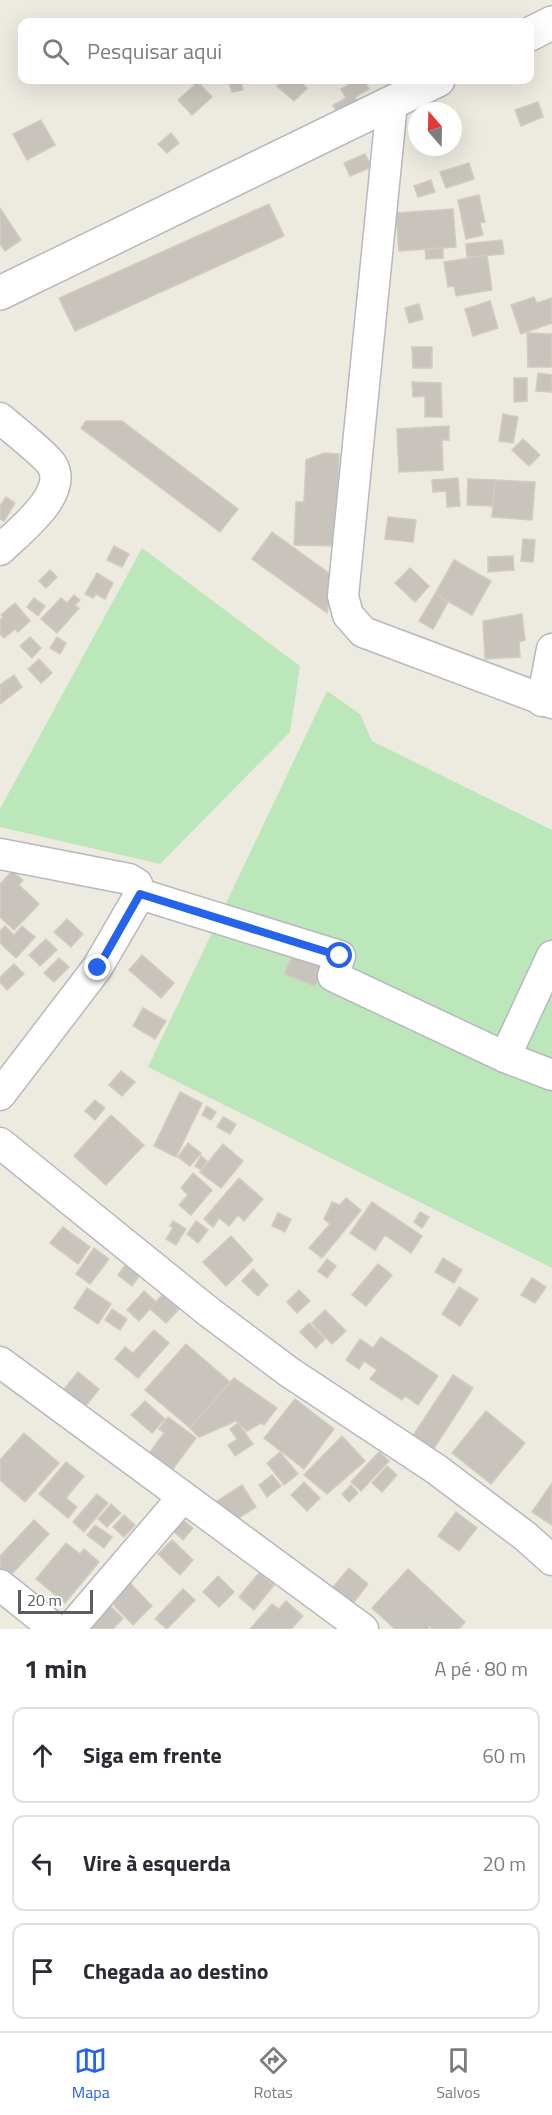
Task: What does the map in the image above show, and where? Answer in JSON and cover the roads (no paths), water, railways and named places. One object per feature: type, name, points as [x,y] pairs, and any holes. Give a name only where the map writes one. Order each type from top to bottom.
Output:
[{"type":"street","points":[[534,32],[552,22]]},
{"type":"street","points":[[0,293],[430,84]]},
{"type":"street","points":[[392,103],[344,596],[348,615],[363,632],[547,702],[552,649]]},
{"type":"street","points":[[0,418],[52,464],[57,481],[48,501],[0,550]]},
{"type":"street","points":[[0,854],[129,879],[137,884],[140,894],[98,968],[0,1095]]},
{"type":"street","points":[[140,894],[340,956],[333,976],[505,1057],[552,1075]]},
{"type":"street","points":[[505,1057],[552,956]]},
{"type":"street","points":[[0,1143],[209,1312],[289,1372],[436,1469],[525,1536],[552,1560]]},
{"type":"street","points":[[0,1362],[363,1629]]},
{"type":"street","points":[[69,1629],[183,1497]]},
{"type":"street","points":[[0,1585],[55,1629]]}]
